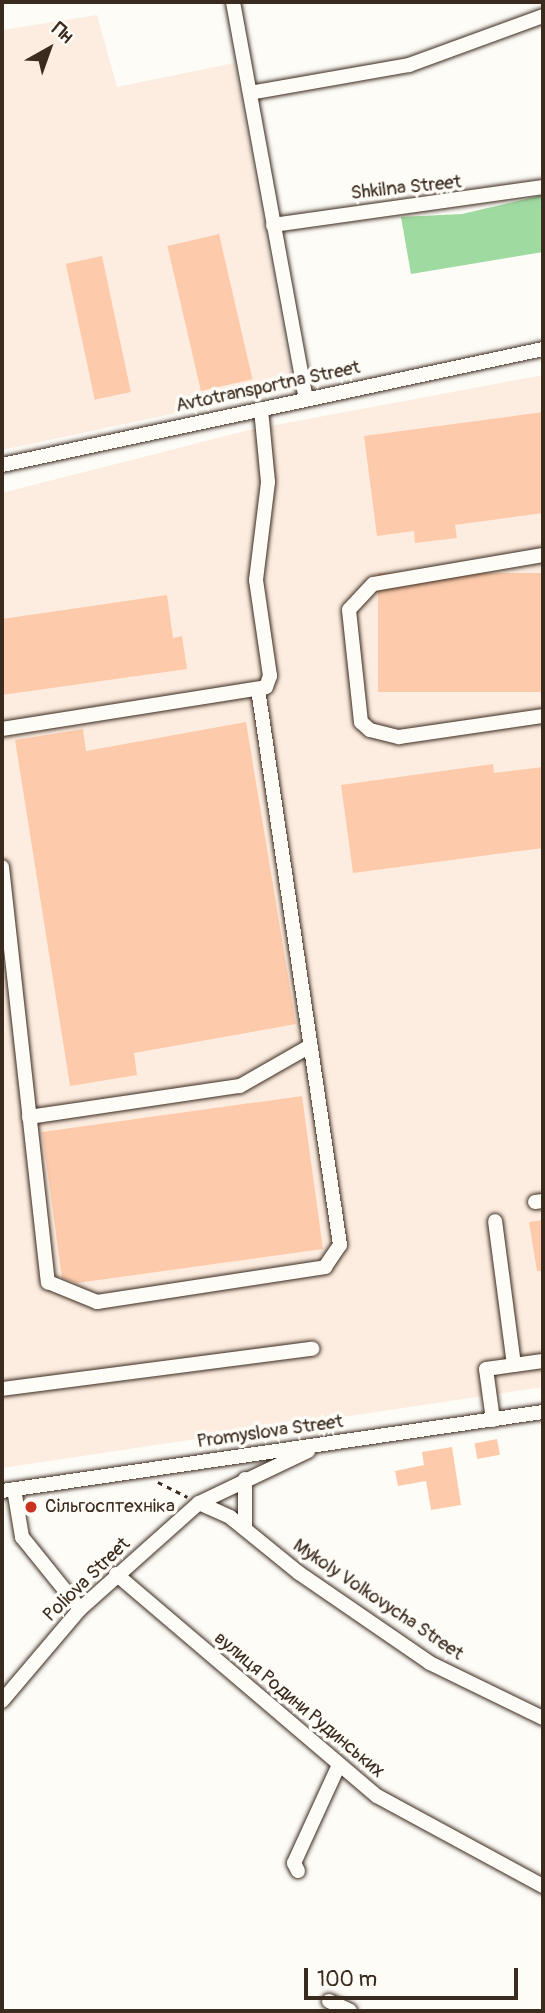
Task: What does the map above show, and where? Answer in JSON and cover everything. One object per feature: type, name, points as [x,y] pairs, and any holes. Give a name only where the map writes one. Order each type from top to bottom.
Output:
[{"type":"street","points":[[233,2],[306,399]]},
{"type":"street","points":[[250,93],[410,65],[543,16]]},
{"type":"street","name":"Shkilna Street","points":[[273,225],[543,187]]},
{"type":"street","name":"Avtotransportna Street","points":[[2,465],[543,349]]},
{"type":"street","points":[[2,729],[258,690],[270,676],[257,580],[268,482],[261,409]]},
{"type":"street","points":[[543,555],[373,584],[349,610],[362,722],[370,730],[399,737],[543,716]]},
{"type":"street","points":[[2,866],[4,907],[51,1284],[97,1302],[322,1269],[340,1245],[258,690]]},
{"type":"street","points":[[29,1117],[240,1086],[310,1046]]},
{"type":"street","points":[[495,1221],[514,1365]]},
{"type":"street","points":[[2,1389],[312,1349]]},
{"type":"street","points":[[493,1420],[486,1369],[543,1361]]},
{"type":"street","name":"Promyslova Street","points":[[8,1490],[543,1412]]},
{"type":"street","name":"Poliova Street","points":[[2,1701],[80,1609],[116,1574],[199,1503],[324,1443]]},
{"type":"street","points":[[245,1528],[246,1479]]},
{"type":"street","points":[[8,1490],[22,1537],[80,1609]]},
{"type":"street","name":"Mykoly Volkovycha Street","points":[[199,1503],[245,1528],[299,1573],[430,1662],[543,1718]]},
{"type":"street","name":"вулиця Родини Рудинських","points":[[116,1574],[338,1767],[377,1796],[543,1886]]},
{"type":"street","points":[[298,1871],[294,1863],[338,1767]]},
{"type":"street","points":[[329,2001],[350,2011]]},
{"type":"path","points":[[145,1484],[158,1482],[199,1503]]},
{"type":"shaded area","points":[[97,15],[117,87],[234,63],[293,388],[2,450],[2,30]]},
{"type":"shaded area","points":[[543,375],[543,1387],[2,1468],[2,493],[249,430]]},
{"type":"green space","points":[[543,195],[543,252],[411,274],[401,217],[462,214]]},
{"type":"building","points":[[219,234],[253,379],[201,391],[167,246]]},
{"type":"building","points":[[102,256],[131,392],[95,400],[66,264]]},
{"type":"building","points":[[543,412],[543,513],[455,525],[457,538],[415,543],[414,531],[377,536],[364,436]]},
{"type":"building","points":[[378,573],[543,573],[543,692],[378,692]]},
{"type":"building","points":[[167,595],[173,638],[182,636],[187,669],[2,695],[2,619]]},
{"type":"building","points":[[246,722],[296,1024],[134,1053],[137,1075],[70,1086],[15,740],[83,729],[86,751]]},
{"type":"building","points":[[493,764],[494,773],[543,767],[543,848],[353,873],[341,785]]},
{"type":"building","points":[[302,1096],[323,1249],[77,1283],[62,1278],[42,1132]]},
{"type":"building","points":[[543,1220],[543,1271],[537,1271],[529,1222]]},
{"type":"building","points":[[497,1439],[500,1455],[477,1459],[474,1443]]},
{"type":"building","points":[[452,1447],[461,1505],[431,1510],[426,1481],[398,1486],[395,1471],[424,1465],[422,1452]]},
{"type":"place","name":"Сільгосптехніка","points":[[31,1507]]}]
